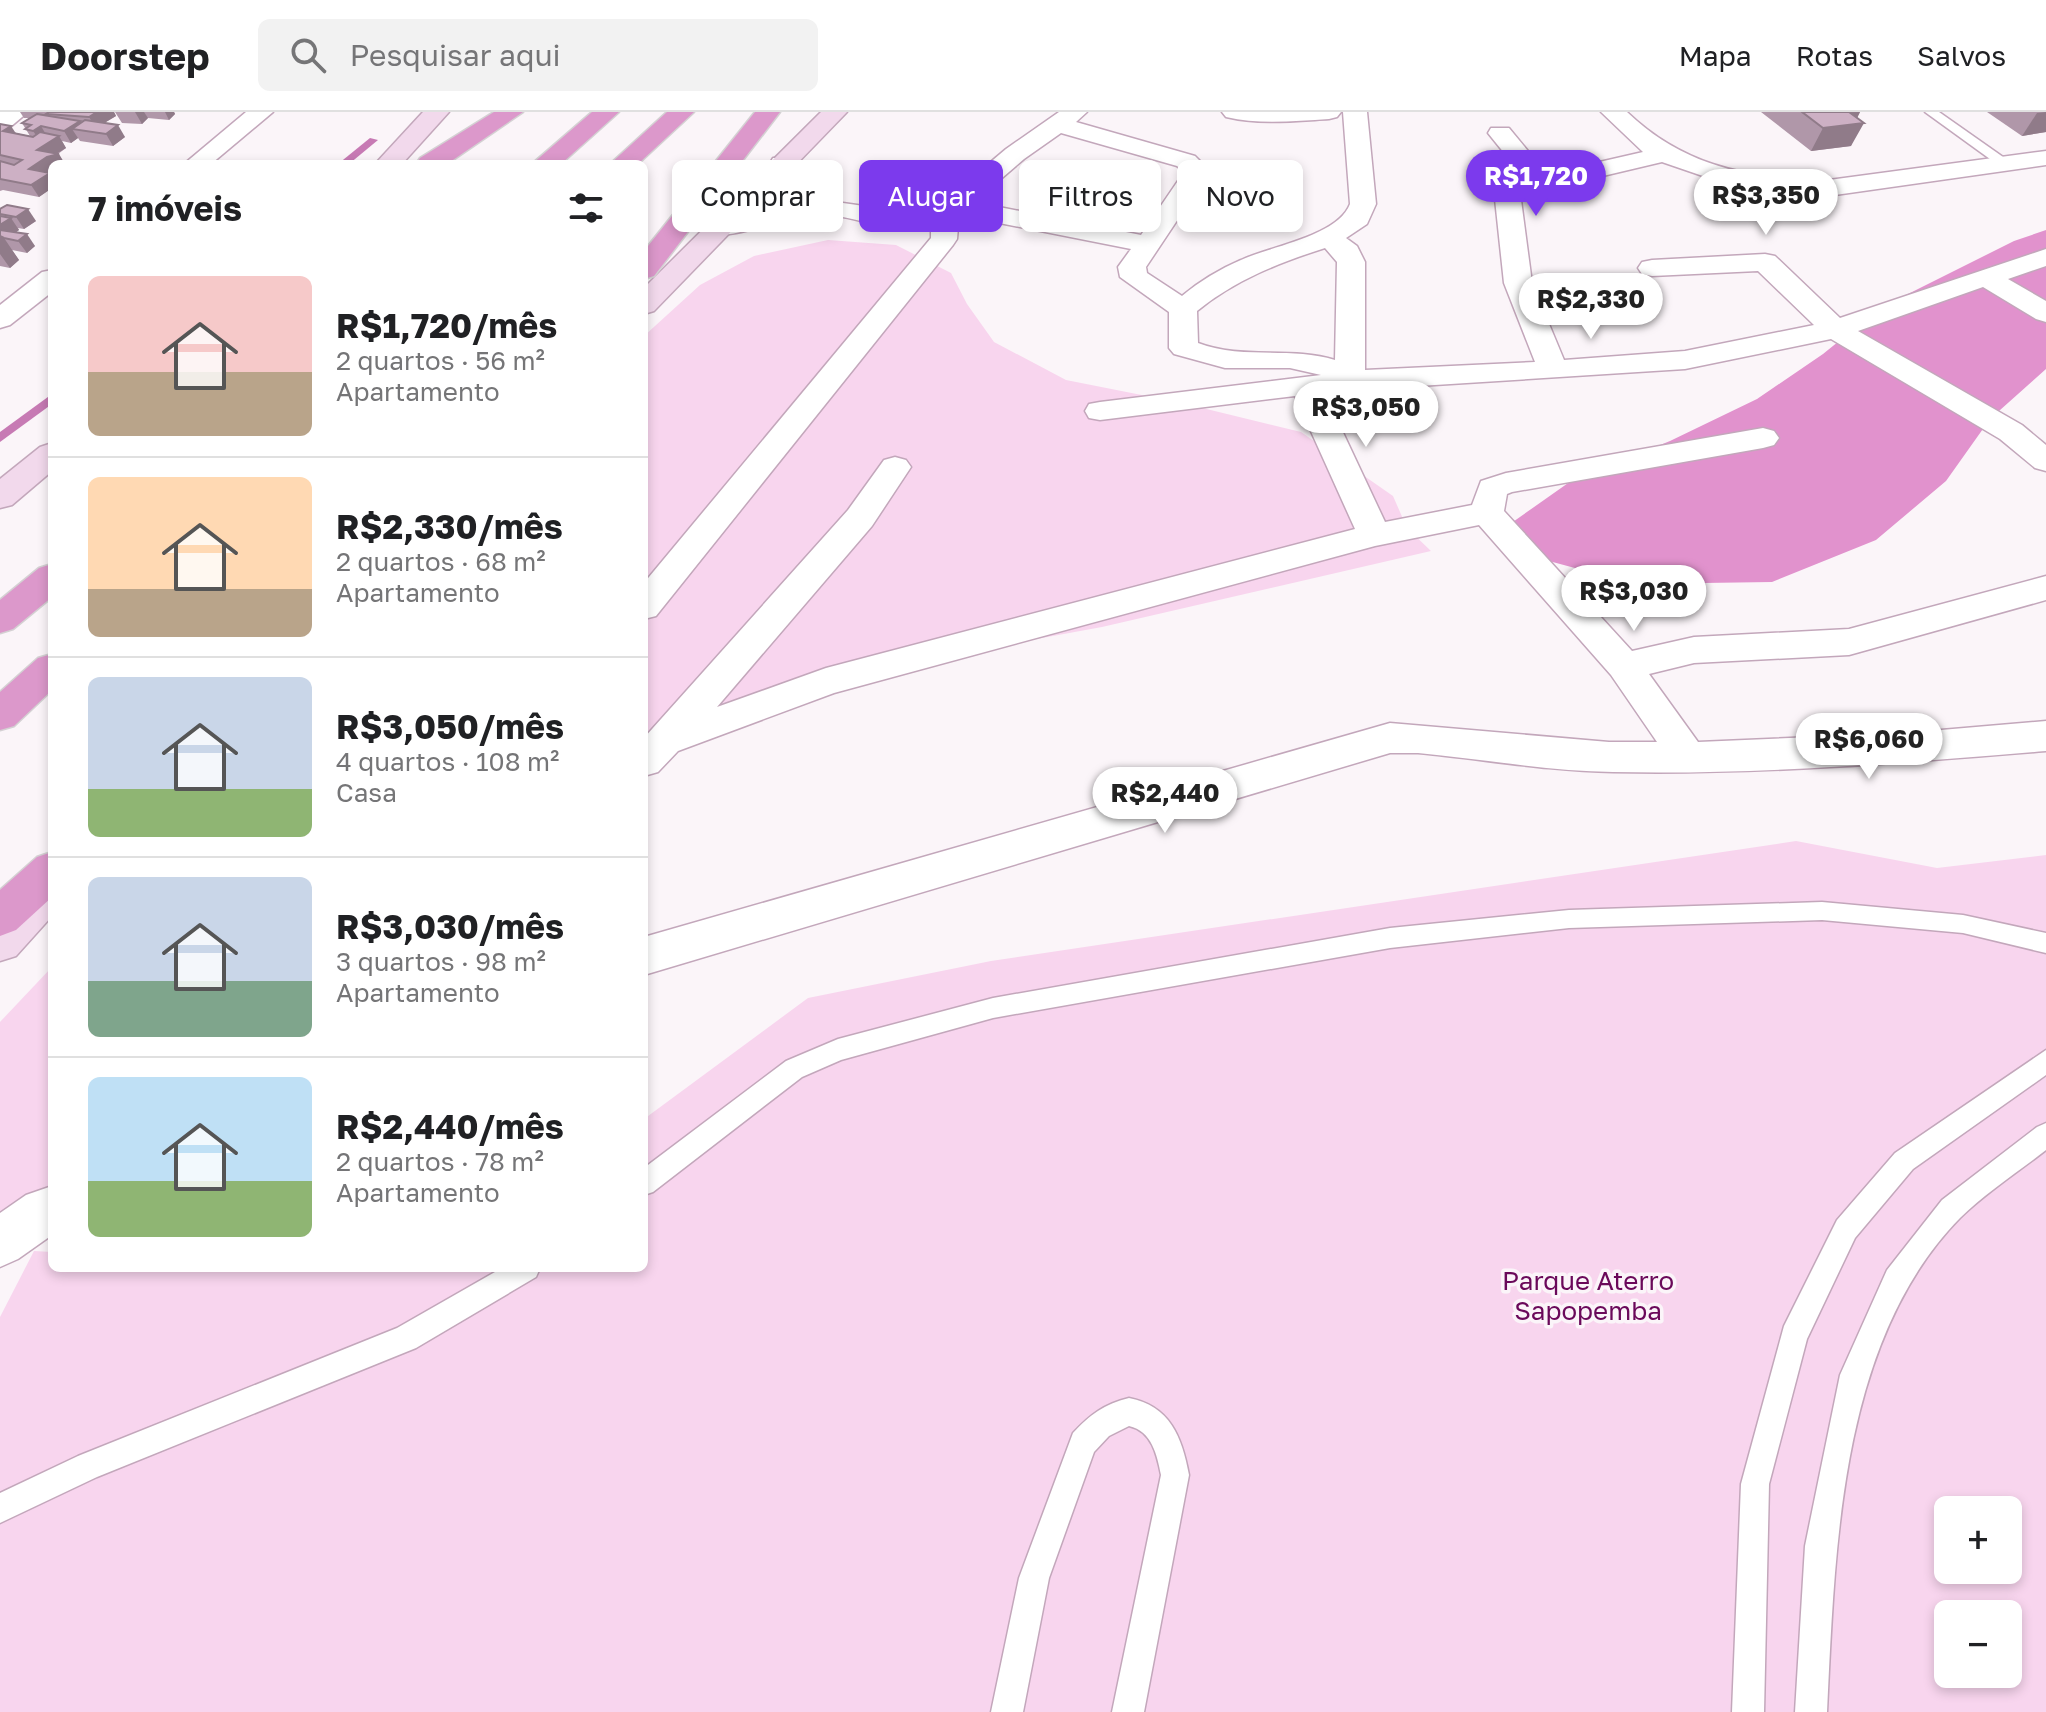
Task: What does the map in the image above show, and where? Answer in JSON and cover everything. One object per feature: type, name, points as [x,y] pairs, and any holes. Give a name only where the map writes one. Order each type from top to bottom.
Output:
[{"type":"highway","points":[[435,160],[511,112]]},
{"type":"highway","points":[[550,160],[607,112]]},
{"type":"highway","points":[[628,160],[682,112]]},
{"type":"highway","points":[[648,265],[768,112]]},
{"type":"highway","points":[[0,620],[48,580]]},
{"type":"highway","points":[[0,715],[48,672]]},
{"type":"highway","points":[[0,917],[48,874]]},
{"type":"main road","points":[[392,160],[437,112]]},
{"type":"main road","points":[[785,160],[835,112]]},
{"type":"main road","points":[[648,301],[714,232]]},
{"type":"main road","points":[[0,497],[48,457]]},
{"type":"main road","points":[[0,942],[48,891]]},
{"type":"street","points":[[0,123],[16,112]]},
{"type":"street","points":[[201,160],[261,112]]},
{"type":"street","points":[[1234,112],[1276,115],[1329,112]]},
{"type":"street","points":[[1183,309],[1206,289],[1241,267],[1329,238],[1358,218],[1363,204],[1355,112]]},
{"type":"street","points":[[1613,112],[1652,147],[1689,166],[1743,181],[1814,190],[2046,158]]},
{"type":"street","points":[[1003,165],[1065,118],[1186,161],[1197,171],[1132,267],[1134,277],[1183,309]]},
{"type":"street","points":[[1500,133],[1541,182]]},
{"type":"street","points":[[1553,370],[1518,283],[1508,199],[1518,188],[1667,154]]},
{"type":"street","points":[[1003,220],[1148,244]]},
{"type":"street","points":[[648,602],[944,239],[946,232]]},
{"type":"street","points":[[1329,238],[1347,252],[1351,262],[1350,380]]},
{"type":"street","points":[[1100,411],[1350,380],[1685,360],[1835,329],[2046,257]]},
{"type":"street","points":[[1652,268],[1765,262],[1835,329],[2011,432],[2046,461]]},
{"type":"street","points":[[1986,277],[2046,313]]},
{"type":"street","points":[[0,319],[48,281]]},
{"type":"street","points":[[1183,309],[1184,348],[1202,357],[1305,360],[1336,368],[1350,380]]},
{"type":"street","points":[[1305,385],[1375,535]]},
{"type":"street","points":[[1487,513],[1492,488],[1506,483],[1763,438]]},
{"type":"street","points":[[655,751],[860,518],[895,467]]},
{"type":"street","points":[[655,751],[826,682],[1375,535],[1487,513]]},
{"type":"street","points":[[1487,513],[1624,666],[1688,757]]},
{"type":"street","points":[[1624,666],[1694,650],[1849,642],[2046,588]]},
{"type":"street","points":[[648,955],[1390,738],[1418,738],[1609,757],[1688,757],[1906,748],[2046,736]]},
{"type":"street","points":[[0,1242],[48,1211]]},
{"type":"lane","points":[[1931,112],[2006,164]]},
{"type":"lane","points":[[648,1180],[794,1069],[838,1050],[993,1008],[1390,938],[1569,919],[1822,911],[1963,924],[2046,943]]},
{"type":"lane","points":[[1748,1712],[1755,1484],[1794,1336],[1846,1229],[1904,1161],[2046,1061]]},
{"type":"lane","points":[[1811,1712],[1820,1546],[1854,1375],[1896,1279],[1951,1209],[2046,1135]]},
{"type":"lane","points":[[0,1508],[88,1466],[406,1338],[520,1272]]},
{"type":"lane","points":[[1007,1712],[1034,1578],[1083,1443],[1097,1425],[1111,1415],[1133,1412],[1163,1430],[1172,1452],[1175,1475],[1128,1712]]},
{"type":"green space","points":[[828,240],[896,245],[951,273],[967,304],[994,342],[1066,380],[1182,403],[1301,432],[1393,496],[1407,528],[1431,551],[1102,627],[955,654],[808,686],[648,759],[648,332],[700,285],[754,256]]},
{"type":"green space","name":"Parque Aterro Sapopemba","points":[[1796,841],[1937,868],[2046,855],[2046,1712],[0,1712],[0,1317],[34,1251],[48,1252],[48,1272],[648,1272],[648,1116],[808,998],[991,961]]},
{"type":"green space","points":[[48,971],[48,1190],[0,1218],[0,1022]]},
{"type":"shaded area","points":[[2046,230],[2046,369],[1990,419],[1946,481],[1876,540],[1772,582],[1634,584],[1523,554],[1500,531],[1571,481],[1670,441],[1757,399],[1823,354],[1880,308],[2014,241]]},
{"type":"building","points":[[97,112],[89,117],[46,114]]},
{"type":"building","points":[[1802,112],[1849,112],[1864,123],[1823,128]]},
{"type":"building","points":[[37,114],[80,121],[64,131],[41,126],[33,131],[25,129],[31,125],[22,123]]},
{"type":"building","points":[[85,120],[118,125],[106,134],[72,129]]},
{"type":"building","points":[[0,124],[11,126],[3,131],[33,137],[40,132],[59,136],[37,150],[59,154],[47,157],[29,169],[48,173],[31,185],[0,179],[0,161],[14,165],[22,160],[0,155]]},
{"type":"building","points":[[7,205],[28,209],[16,217],[0,214],[0,209]]},
{"type":"building","points":[[0,216],[11,218],[0,225]]},
{"type":"building","points":[[0,230],[27,234],[18,241],[0,236]]},
{"type":"waterway","points":[[348,160],[373,140]]},
{"type":"waterway","points":[[0,438],[48,401]]}]
